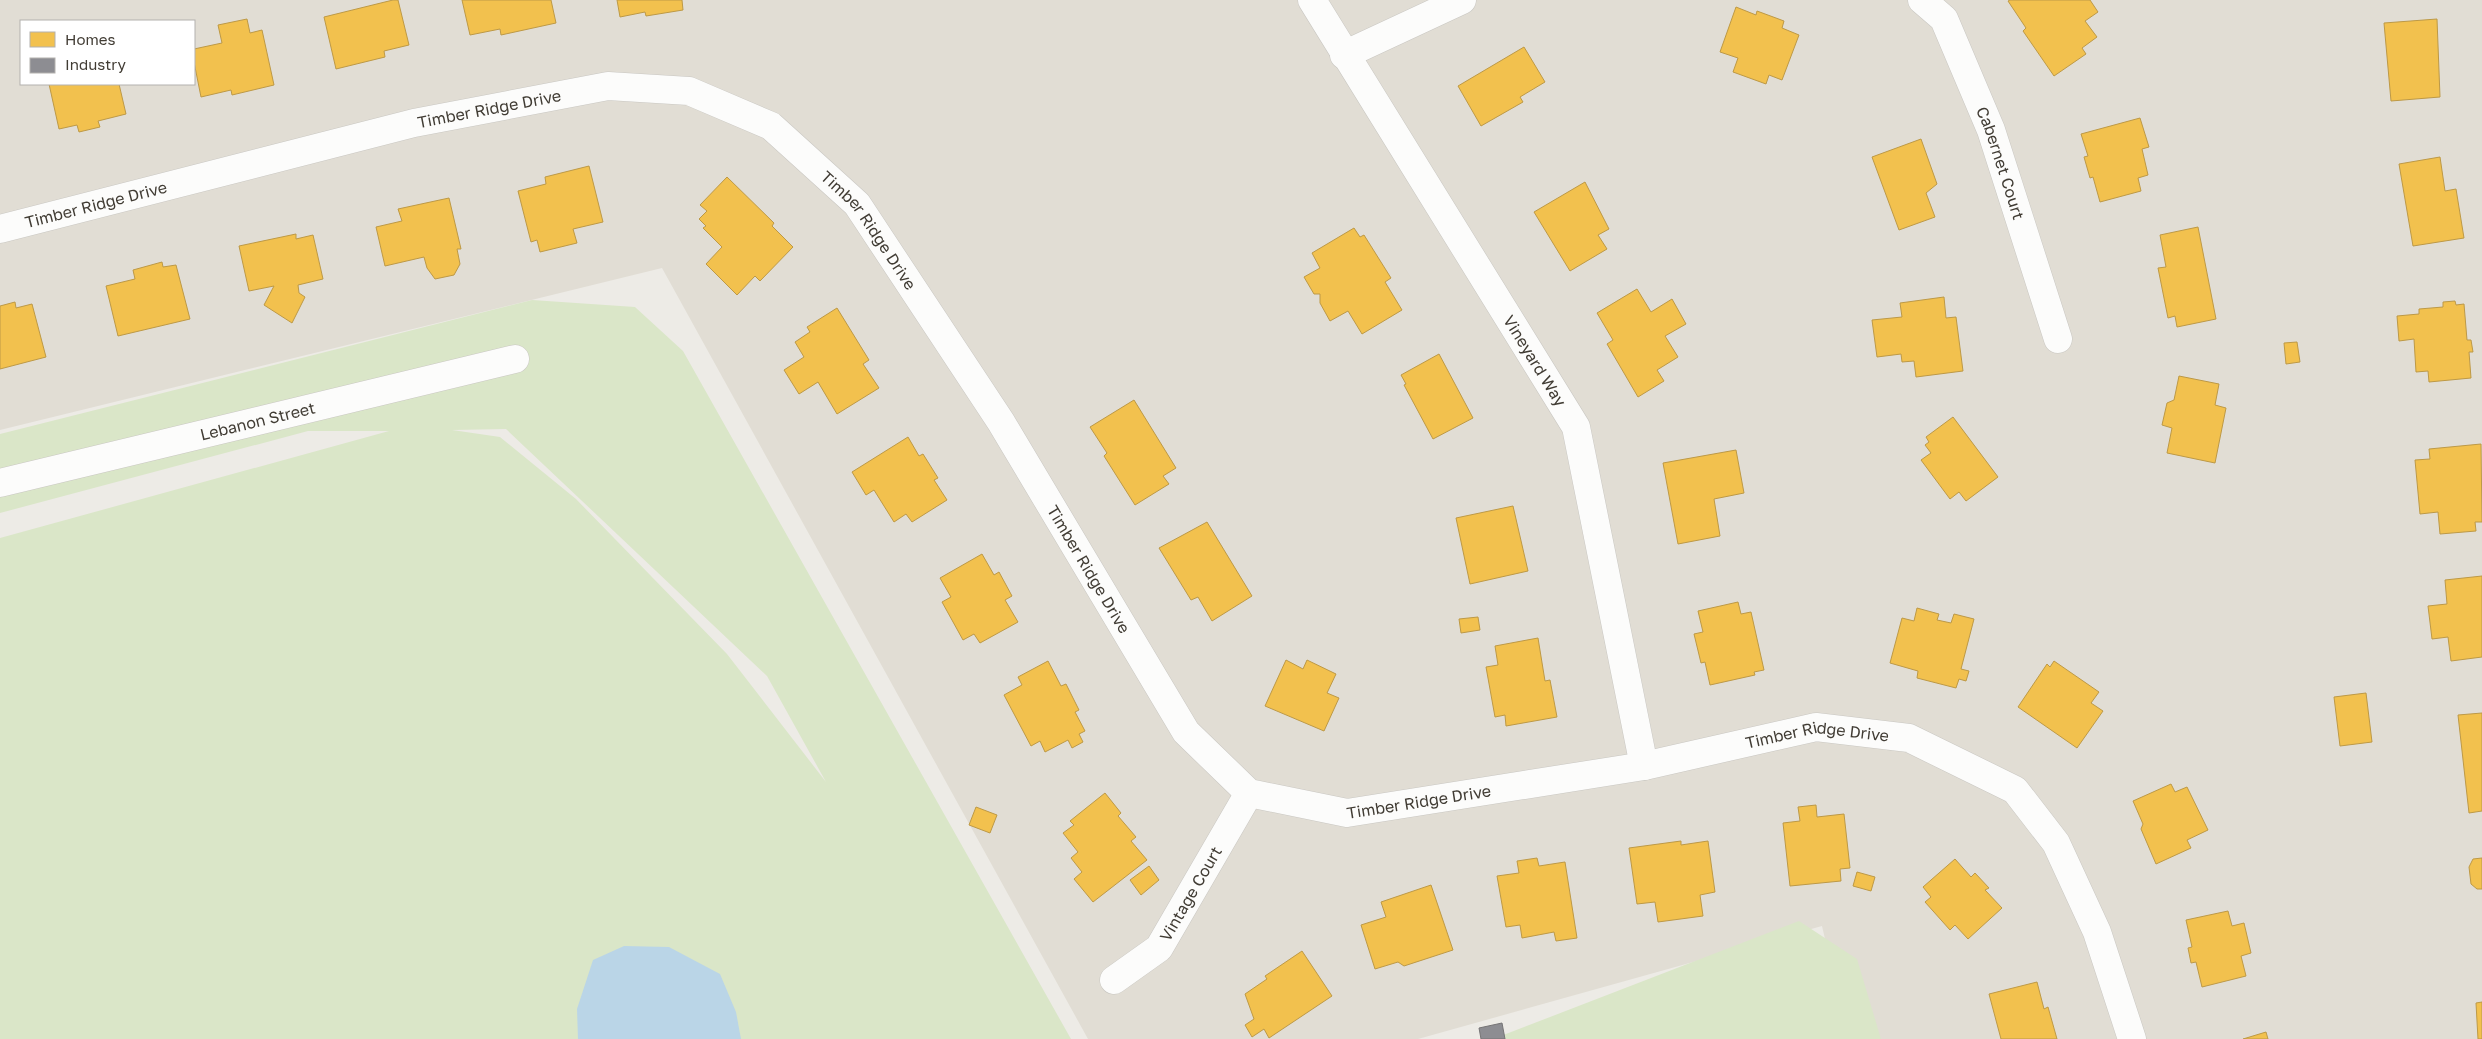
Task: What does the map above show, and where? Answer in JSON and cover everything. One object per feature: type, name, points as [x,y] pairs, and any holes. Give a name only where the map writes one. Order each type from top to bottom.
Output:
[{"type":"street","name":"Vineyard Way","points":[[1312,0],[1344,55],[1576,427],[1644,766]]},
{"type":"street","points":[[1344,55],[1462,0]]},
{"type":"street","name":"Cabernet Court","points":[[1922,0],[1944,19],[1991,130],[2058,339]]},
{"type":"street","name":"Timber Ridge Drive","points":[[0,229],[414,123],[608,86],[689,91],[771,126],[857,204],[1001,422],[1186,732],[1250,793],[1347,813],[1644,766],[1816,726],[1909,738],[2015,790],[2056,843],[2097,932],[2132,1039]]},
{"type":"street","name":"Lebanon Street","points":[[0,483],[515,359]]},
{"type":"street","name":"Vintage Court","points":[[1114,980],[1159,948],[1250,793]]},
{"type":"shaded area","points":[[0,0],[2482,0],[2482,1039],[1848,1039],[1822,926],[1418,1039],[1088,1039],[662,268],[0,430]]},
{"type":"green space","points":[[532,300],[635,307],[683,351],[1071,1039],[0,1039],[0,538],[389,431],[308,431],[0,513],[0,434]],"holes":[[[506,429],[767,676],[826,782],[727,654],[576,499],[500,437],[452,430]]]},
{"type":"green space","points":[[1799,921],[1857,959],[1881,1039],[1493,1039]]},
{"type":"water","points":[[624,946],[669,947],[720,974],[736,1012],[741,1039],[578,1039],[577,1009],[593,960]]},
{"type":"building: Homes","points":[[398,0],[409,45],[384,51],[385,57],[336,69],[324,17]]},
{"type":"building: Homes","points":[[462,0],[551,0],[556,23],[501,35],[500,29],[470,35]]},
{"type":"building: Homes","points":[[617,0],[682,0],[683,10],[646,16],[645,12],[620,17]]},
{"type":"building: Homes","points":[[2090,0],[2098,12],[2085,21],[2097,37],[2082,48],[2086,54],[2054,76],[2023,31],[2026,28],[2008,1]]},
{"type":"building: Homes","points":[[1736,7],[1756,15],[1757,11],[1784,21],[1782,28],[1799,35],[1782,80],[1769,75],[1766,84],[1733,72],[1738,58],[1720,52]]},
{"type":"building: Homes","points":[[247,19],[250,33],[262,30],[274,85],[232,95],[231,90],[201,97],[195,67],[195,49],[222,43],[218,25]]},
{"type":"building: Homes","points":[[2437,19],[2440,97],[2391,101],[2384,23]]},
{"type":"building: Homes","points":[[1524,47],[1545,82],[1520,97],[1523,102],[1481,126],[1458,86]]},
{"type":"building: Homes","points":[[49,85],[119,85],[126,114],[98,121],[100,127],[79,132],[77,125],[59,129]]},
{"type":"building: Homes","points":[[2140,118],[2149,147],[2142,149],[2148,175],[2138,178],[2141,191],[2100,202],[2093,177],[2090,178],[2084,157],[2088,156],[2081,134]]},
{"type":"building: Homes","points":[[1921,139],[1937,184],[1926,193],[1935,217],[1899,230],[1872,157]]},
{"type":"building: Homes","points":[[2440,157],[2445,191],[2456,189],[2464,238],[2413,246],[2399,164]]},
{"type":"building: Homes","points":[[589,166],[603,222],[573,229],[577,243],[540,252],[537,240],[531,242],[518,191],[546,184],[545,177]]},
{"type":"building: Homes","points":[[727,177],[774,223],[772,226],[793,247],[760,281],[755,276],[737,295],[706,264],[722,247],[703,228],[706,226],[699,219],[707,211],[700,205]]},
{"type":"building: Homes","points":[[1585,182],[1609,229],[1598,235],[1607,249],[1570,271],[1534,212]]},
{"type":"building: Homes","points":[[449,198],[461,249],[457,249],[460,264],[454,275],[435,279],[427,268],[424,257],[385,266],[376,227],[402,221],[398,209]]},
{"type":"building: Homes","points":[[2198,227],[2216,319],[2177,327],[2175,316],[2168,318],[2158,268],[2166,267],[2160,235]]},
{"type":"building: Homes","points":[[1354,228],[1360,237],[1364,235],[1391,278],[1385,282],[1402,310],[1362,334],[1348,311],[1330,321],[1320,303],[1320,294],[1314,294],[1304,277],[1320,268],[1312,253]]},
{"type":"building: Homes","points":[[296,234],[296,239],[313,235],[323,279],[298,285],[299,293],[305,297],[292,323],[264,305],[274,286],[249,291],[239,246]]},
{"type":"building: Homes","points":[[162,262],[163,267],[176,265],[190,319],[118,336],[106,286],[135,279],[133,270]]},
{"type":"building: Homes","points":[[1637,289],[1651,312],[1672,299],[1686,324],[1665,336],[1678,357],[1657,370],[1664,381],[1638,397],[1607,344],[1613,340],[1597,313]]},
{"type":"building: Homes","points":[[1944,297],[1946,318],[1956,317],[1963,371],[1916,377],[1914,361],[1902,362],[1901,354],[1877,357],[1872,320],[1902,317],[1900,303]]},
{"type":"building: Homes","points":[[2455,301],[2456,305],[2464,304],[2467,340],[2471,340],[2473,352],[2469,352],[2471,378],[2429,382],[2428,371],[2416,372],[2414,339],[2399,341],[2397,316],[2419,314],[2419,309],[2443,307],[2443,302]]},
{"type":"building: Homes","points":[[15,302],[16,308],[32,304],[46,357],[0,369],[0,306]]},
{"type":"building: Homes","points":[[837,308],[869,360],[863,364],[879,388],[837,414],[818,382],[799,394],[784,370],[804,357],[795,342],[810,332],[807,327]]},
{"type":"building: Homes","points":[[2297,342],[2300,362],[2286,364],[2284,343]]},
{"type":"building: Homes","points":[[1439,354],[1473,418],[1433,439],[1404,385],[1406,384],[1401,375]]},
{"type":"building: Homes","points":[[2179,376],[2219,384],[2215,405],[2226,408],[2215,463],[2167,453],[2172,428],[2162,425],[2167,403],[2174,400]]},
{"type":"building: Homes","points":[[1134,400],[1176,468],[1163,476],[1169,484],[1135,505],[1104,456],[1107,453],[1090,427]]},
{"type":"building: Homes","points":[[1953,417],[1998,477],[1966,501],[1959,492],[1950,499],[1921,460],[1931,453],[1925,445],[1929,442],[1926,437]]},
{"type":"building: Homes","points":[[908,437],[919,456],[923,454],[938,478],[934,480],[947,500],[912,522],[906,514],[894,522],[874,490],[866,495],[852,472]]},
{"type":"building: Homes","points":[[2481,444],[2482,522],[2475,522],[2476,531],[2440,534],[2438,512],[2420,514],[2415,460],[2430,459],[2429,449]]},
{"type":"building: Homes","points":[[1736,450],[1744,493],[1714,499],[1720,536],[1678,544],[1663,463]]},
{"type":"building: Homes","points":[[1513,506],[1528,571],[1470,584],[1456,518]]},
{"type":"building: Homes","points":[[1207,522],[1252,596],[1212,621],[1198,597],[1191,600],[1159,548]]},
{"type":"building: Homes","points":[[982,554],[994,575],[999,572],[1012,596],[1005,600],[1018,622],[980,643],[974,634],[963,640],[942,602],[951,597],[940,578]]},
{"type":"building: Homes","points":[[2482,576],[2482,657],[2451,661],[2448,637],[2432,639],[2428,606],[2447,604],[2445,580]]},
{"type":"building: Homes","points":[[1738,602],[1741,614],[1751,612],[1764,670],[1754,672],[1755,675],[1710,685],[1705,662],[1701,663],[1694,634],[1703,632],[1698,611]]},
{"type":"building: Homes","points":[[1917,608],[1939,614],[1937,620],[1951,623],[1954,614],[1974,619],[1961,669],[1969,671],[1966,681],[1959,679],[1956,688],[1917,678],[1918,671],[1890,663],[1902,618],[1914,621]]},
{"type":"building: Homes","points":[[1478,617],[1480,630],[1461,633],[1459,619]]},
{"type":"building: Homes","points":[[1538,638],[1545,681],[1550,680],[1557,717],[1506,726],[1505,715],[1495,717],[1486,667],[1498,665],[1495,646]]},
{"type":"building: Homes","points":[[1286,660],[1303,669],[1307,660],[1336,674],[1327,693],[1339,698],[1324,731],[1265,706]]},
{"type":"building: Homes","points":[[1048,661],[1061,686],[1066,684],[1079,710],[1075,712],[1085,731],[1079,734],[1083,742],[1072,748],[1068,740],[1045,752],[1040,741],[1031,746],[1004,695],[1022,685],[1018,677]]},
{"type":"building: Homes","points":[[2054,661],[2099,692],[2091,703],[2103,711],[2077,748],[2018,707],[2047,664],[2050,667]]},
{"type":"building: Homes","points":[[2366,693],[2372,742],[2340,746],[2334,697]]},
{"type":"building: Homes","points":[[2482,713],[2482,811],[2469,813],[2458,715]]},
{"type":"building: Homes","points":[[2171,784],[2175,792],[2187,787],[2208,830],[2187,840],[2191,848],[2156,864],[2141,829],[2143,824],[2133,801]]},
{"type":"building: Homes","points":[[1105,793],[1121,813],[1118,816],[1136,837],[1131,841],[1147,860],[1093,902],[1074,879],[1082,872],[1071,858],[1078,852],[1063,833],[1074,825],[1070,821]]},
{"type":"building: Homes","points":[[1816,805],[1817,817],[1844,814],[1850,868],[1840,869],[1841,881],[1790,886],[1783,823],[1800,821],[1798,807]]},
{"type":"building: Homes","points":[[976,807],[997,815],[990,833],[969,825]]},
{"type":"building: Homes","points":[[1681,841],[1681,845],[1708,841],[1715,892],[1700,895],[1703,916],[1658,922],[1655,902],[1637,904],[1629,848]]},
{"type":"building: Homes","points":[[1537,858],[1539,866],[1565,862],[1577,938],[1556,941],[1554,932],[1522,938],[1520,925],[1506,927],[1497,876],[1519,873],[1517,861]]},
{"type":"building: Homes","points":[[2482,858],[2482,889],[2477,889],[2471,884],[2469,867],[2473,859]]},
{"type":"building: Homes","points":[[1955,859],[1971,877],[1975,873],[1989,888],[1985,890],[2002,908],[1968,939],[1955,925],[1950,930],[1925,902],[1931,897],[1923,887]]},
{"type":"building: Homes","points":[[1149,866],[1159,880],[1141,895],[1130,880]]},
{"type":"building: Homes","points":[[1857,872],[1875,877],[1871,891],[1853,886]]},
{"type":"building: Homes","points":[[1431,885],[1453,950],[1404,966],[1398,962],[1375,969],[1361,925],[1386,917],[1381,902]]},
{"type":"building: Homes","points":[[2228,911],[2232,926],[2244,923],[2251,953],[2241,956],[2246,976],[2202,987],[2196,962],[2191,963],[2188,948],[2192,947],[2186,920]]},
{"type":"building: Homes","points":[[1302,951],[1332,996],[1269,1038],[1264,1029],[1252,1037],[1245,1025],[1254,1019],[1245,994],[1267,979],[1265,976]]},
{"type":"building: Homes","points":[[2037,982],[2044,1009],[2048,1007],[2057,1039],[2001,1039],[1989,994]]},
{"type":"building: Homes","points":[[2482,1002],[2482,1039],[2478,1039],[2476,1003]]},
{"type":"building: Homes","points":[[2266,1032],[2268,1039],[2243,1039]]},
{"type":"building: Industry","points":[[1502,1023],[1505,1039],[1481,1039],[1479,1028]]}]
